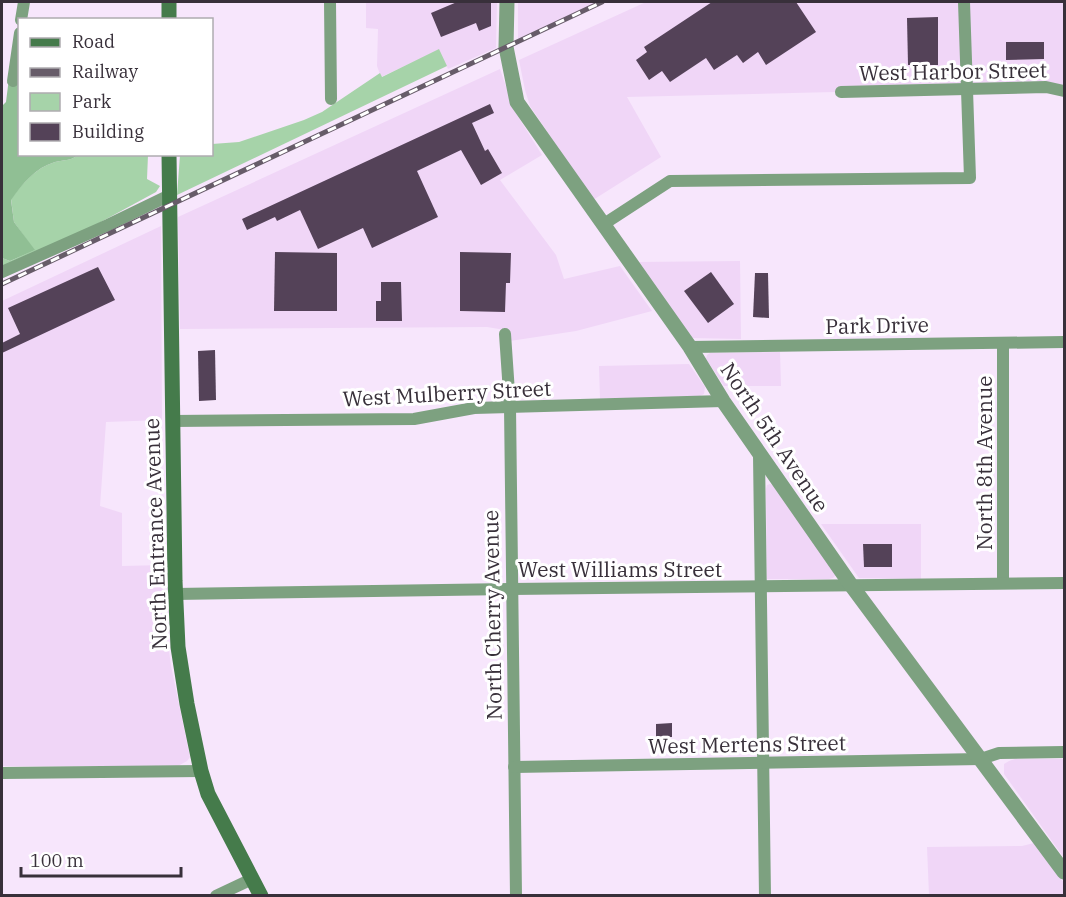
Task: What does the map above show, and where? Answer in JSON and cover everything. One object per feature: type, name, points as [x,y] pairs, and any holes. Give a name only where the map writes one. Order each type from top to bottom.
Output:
[{"type":"main road","points":[[169,2],[169,18]]},
{"type":"main road","name":"North Entrance Avenue","points":[[169,156],[175,594],[178,647],[201,771],[208,794],[261,896]]},
{"type":"street","points":[[21,18],[24,2]]},
{"type":"street","points":[[330,2],[331,99]]},
{"type":"street","name":"North 5th Avenue","points":[[507,2],[506,47],[517,102],[690,347],[759,455],[851,585],[1065,872]]},
{"type":"street","points":[[604,224],[670,181],[970,178],[964,2]]},
{"type":"street","points":[[13,81],[18,47]]},
{"type":"street","name":"West Harbor Street","points":[[841,92],[1046,87],[1065,91]]},
{"type":"street","points":[[2,272],[170,195]]},
{"type":"street","name":"North Cherry Avenue","points":[[505,334],[510,407],[516,896]]},
{"type":"street","name":"Park Drive","points":[[690,347],[1065,342]]},
{"type":"street","name":"North 8th Avenue","points":[[1003,343],[1003,583]]},
{"type":"street","name":"West Mulberry Street","points":[[173,421],[414,419],[474,408],[723,401]]},
{"type":"street","points":[[759,455],[765,896]]},
{"type":"street","name":"West Williams Street","points":[[175,594],[1065,583]]},
{"type":"street","name":"West Mertens Street","points":[[514,767],[981,759],[999,753],[1065,752]]},
{"type":"street","points":[[2,772],[201,771]]},
{"type":"street","points":[[216,896],[252,879]]},
{"type":"shaded area","points":[[366,2],[497,2],[496,48],[448,69],[439,50],[381,77],[377,66],[378,29],[366,28]]},
{"type":"shaded area","points":[[518,2],[598,2],[518,39]]},
{"type":"shaded area","points":[[646,2],[1064,2],[1064,85],[1041,81],[837,87],[835,92],[627,97],[661,157],[593,200],[530,106],[519,60]]},
{"type":"shaded area","points":[[500,69],[514,110],[542,155],[500,180],[556,255],[564,279],[620,266],[652,311],[576,331],[510,341],[505,330],[487,327],[180,329],[178,217]]},
{"type":"shaded area","points":[[161,226],[162,420],[106,422],[100,506],[122,513],[122,566],[164,565],[166,627],[171,666],[190,757],[178,766],[2,766],[2,301]]},
{"type":"shaded area","points":[[740,261],[741,339],[690,338],[637,262]]},
{"type":"shaded area","points":[[780,352],[781,386],[724,386],[706,359],[710,353]]},
{"type":"shaded area","points":[[689,364],[705,387],[704,394],[700,396],[600,399],[599,366]]},
{"type":"shaded area","points":[[770,484],[773,485],[836,575],[833,578],[767,579],[766,489]]},
{"type":"shaded area","points":[[821,524],[921,524],[921,579],[859,578]]},
{"type":"shaded area","points":[[1015,759],[1064,759],[1064,858],[1004,774],[1004,764]]},
{"type":"shaded area","points":[[1034,843],[1064,883],[1064,895],[929,895],[927,847],[1022,846]]},
{"type":"green space","points":[[439,49],[447,66],[177,195],[180,156],[213,156],[213,144],[239,142],[304,120],[322,112],[380,73],[382,77]]},
{"type":"green space","points":[[18,59],[18,156],[76,156],[55,162],[35,172],[11,200],[14,222],[35,250],[10,261],[2,258],[2,106],[6,102],[9,78]]},
{"type":"green space","points":[[76,156],[148,156],[147,179],[160,186],[156,192],[88,229],[2,268],[2,258],[10,261],[34,250],[14,222],[11,199],[41,168],[55,162]]},
{"type":"building","points":[[457,2],[491,2],[491,26],[479,31],[476,23],[441,37],[431,13]]},
{"type":"building","points":[[712,2],[796,2],[816,32],[766,65],[758,52],[743,63],[737,55],[714,70],[706,58],[670,82],[662,71],[649,80],[636,60],[647,52],[644,47]]},
{"type":"building","points":[[938,17],[938,65],[908,65],[907,18]]},
{"type":"building","points":[[1006,42],[1044,42],[1044,59],[1006,60]]},
{"type":"building","points":[[490,104],[494,113],[472,123],[485,151],[488,149],[502,173],[481,185],[461,150],[417,171],[438,217],[372,248],[363,228],[318,249],[300,210],[277,221],[275,217],[247,230],[242,219]]},
{"type":"building","points":[[275,252],[337,253],[337,311],[274,311]]},
{"type":"building","points":[[460,252],[511,253],[510,283],[506,283],[505,312],[460,311]]},
{"type":"building","points":[[98,267],[115,300],[2,353],[2,343],[20,334],[8,308]]},
{"type":"building","points":[[711,272],[734,304],[708,323],[684,291]]},
{"type":"building","points":[[755,273],[768,273],[769,318],[753,317]]},
{"type":"building","points":[[381,282],[401,282],[402,321],[376,321],[376,301],[381,301]]},
{"type":"building","points":[[215,350],[216,400],[199,401],[198,351]]},
{"type":"building","points":[[863,544],[892,544],[892,567],[864,567]]},
{"type":"building","points":[[672,723],[672,737],[656,738],[656,724]]},
{"type":"railway","points":[[2,284],[602,2]]}]
